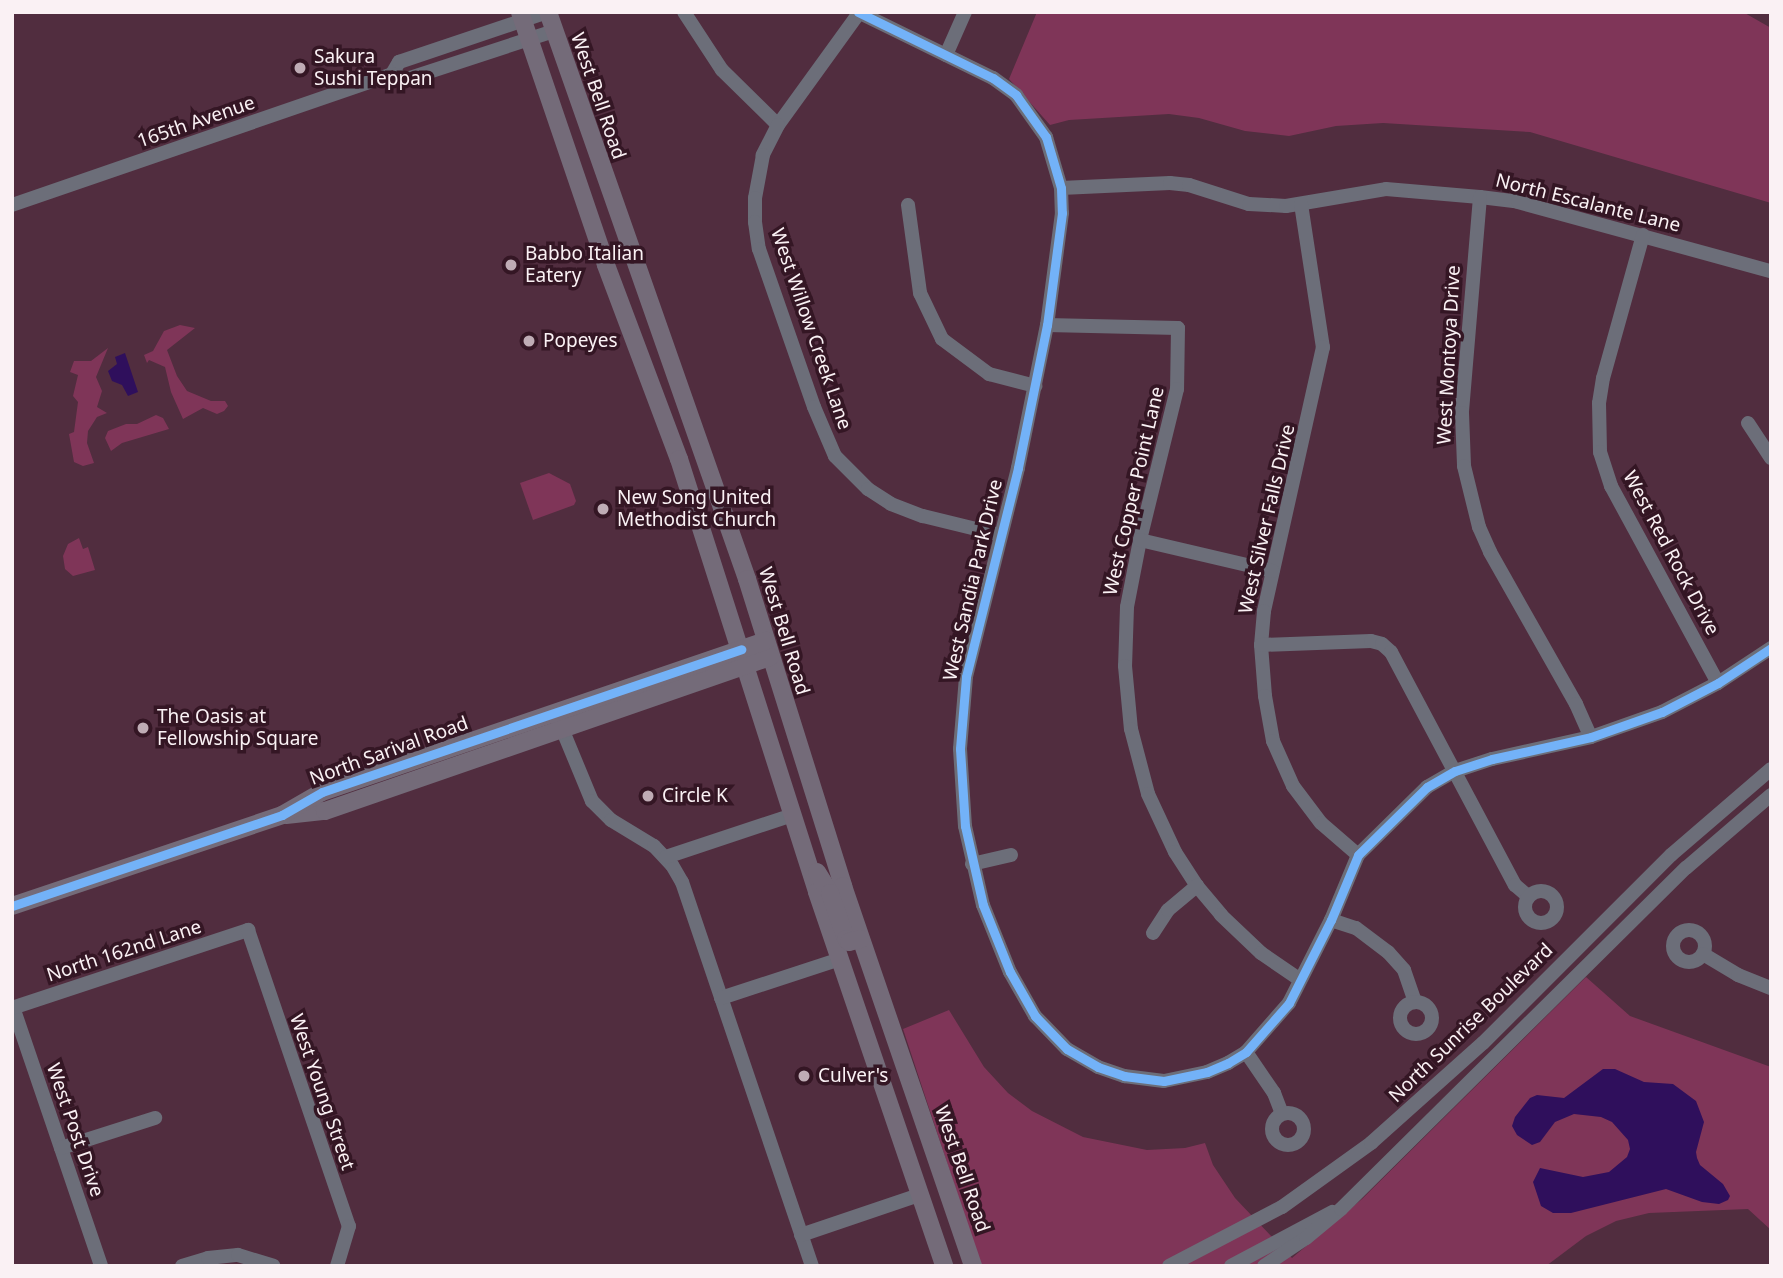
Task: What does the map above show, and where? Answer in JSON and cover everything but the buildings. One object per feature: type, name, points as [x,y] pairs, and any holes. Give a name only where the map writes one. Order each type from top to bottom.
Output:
[{"type":"main road","name":"West Bell Road","points":[[548,12],[635,267],[668,350],[861,939],[973,1266]]},
{"type":"main road","points":[[524,24],[600,247],[643,360],[743,657],[803,852],[944,1266]]},
{"type":"main road","points":[[643,360],[668,350]]},
{"type":"main road","name":"North Sarival Road","points":[[12,906],[282,815],[322,792],[555,712],[768,649]]},
{"type":"main road","name":"North Sarival Road","points":[[282,815],[325,811],[562,730],[743,657]]},
{"type":"main road","points":[[803,852],[830,892],[846,939],[849,942],[861,939]]},
{"type":"main road","points":[[840,959],[856,964],[873,1012],[900,1054]]},
{"type":"street","name":"165th Avenue","points":[[12,205],[393,74],[399,62],[524,24],[548,12]]},
{"type":"street","points":[[684,12],[722,70],[778,125]]},
{"type":"street","points":[[946,55],[965,12]]},
{"type":"street","name":"West Willow Creek Lane","points":[[858,13],[778,125],[758,173],[755,222],[772,288],[814,407],[835,456],[868,489],[891,504],[923,516],[1001,535]]},
{"type":"street","name":"West Sandia Park Drive","points":[[858,13],[993,78],[1017,94],[1046,137],[1061,188],[1062,213],[1047,325],[1001,535],[966,677],[961,717],[961,784],[972,864],[983,905],[1010,972],[1035,1016],[1067,1049],[1098,1067],[1124,1076],[1164,1081],[1207,1072],[1246,1052]]},
{"type":"street","name":"165th Avenue","points":[[524,24],[554,31]]},
{"type":"street","name":"North Escalante Lane","points":[[1061,188],[1170,183],[1189,185],[1249,204],[1301,204],[1386,189],[1480,197],[1518,202],[1771,271]]},
{"type":"street","name":"West Montoya Drive","points":[[1480,197],[1462,413],[1464,466],[1479,527],[1490,552],[1576,704],[1591,737]]},
{"type":"street","name":"West Silver Falls Drive","points":[[1301,204],[1323,347],[1272,571],[1261,645],[1273,741],[1293,786],[1321,823],[1358,855]]},
{"type":"street","points":[[908,205],[920,293],[930,320],[942,339],[989,374],[1035,386]]},
{"type":"street","name":"West Red Rock Drive","points":[[1643,235],[1603,379],[1599,403],[1600,452],[1611,486],[1717,683]]},
{"type":"street","name":"West Copper Point Lane","points":[[1047,325],[1178,327],[1177,389],[1131,577],[1126,635],[1131,729],[1148,794],[1166,834],[1196,886],[1221,915],[1261,953],[1299,979]]},
{"type":"street","points":[[1748,423],[1771,458]]},
{"type":"street","points":[[1140,540],[1272,571]]},
{"type":"street","points":[[1261,645],[1371,642],[1382,644],[1391,652],[1515,885],[1529,897]]},
{"type":"street","points":[[1282,1114],[1274,1093],[1246,1052],[1289,1003],[1331,920],[1358,855],[1427,787],[1455,771],[1492,759],[1591,737],[1662,712],[1717,683],[1771,648]]},
{"type":"street","points":[[555,712],[585,789],[601,811],[643,838],[666,857],[682,882],[812,1266]]},
{"type":"street","name":"North Sunrise Boulevard","points":[[1169,1266],[1266,1216],[1360,1152],[1483,1043],[1671,855],[1771,769]]},
{"type":"street","points":[[1264,1266],[1306,1238],[1341,1209],[1686,868],[1771,795]]},
{"type":"street","points":[[666,857],[792,815]]},
{"type":"street","points":[[972,864],[1011,855]]},
{"type":"street","points":[[1153,933],[1168,910],[1196,886]]},
{"type":"street","points":[[1331,920],[1356,928],[1388,952],[1404,970],[1415,1002]]},
{"type":"street","name":"North 162nd Lane","points":[[13,1007],[248,930]]},
{"type":"street","name":"West Young Street","points":[[248,930],[349,1226],[337,1266]]},
{"type":"street","points":[[1703,954],[1738,975],[1770,986]]},
{"type":"street","points":[[721,998],[840,959]]},
{"type":"street","name":"West Post Drive","points":[[13,1007],[101,1266]]},
{"type":"street","points":[[61,1148],[155,1118]]},
{"type":"street","points":[[802,1235],[919,1195]]},
{"type":"street","points":[[1231,1266],[1318,1217],[1341,1209]]},
{"type":"street","points":[[1266,1216],[1281,1239]]},
{"type":"street","points":[[182,1266],[208,1258],[238,1255],[273,1266]]},
{"type":"shaded area","points":[[1037,12],[1743,12],[1771,28],[1771,203],[1530,132],[1383,123],[1336,126],[1289,136],[1245,131],[1199,118],[1169,114],[1069,120],[1050,125],[1009,79]]},
{"type":"shaded area","points":[[180,325],[195,328],[167,350],[177,376],[187,391],[211,401],[225,401],[228,406],[224,411],[217,414],[203,408],[183,419],[171,392],[165,367],[149,360],[147,363],[144,355],[153,351],[164,331]]},
{"type":"shaded area","points":[[108,348],[96,377],[102,391],[97,407],[107,413],[97,417],[88,431],[87,443],[94,463],[83,466],[74,462],[69,434],[74,432],[78,402],[73,396],[78,375],[70,372],[74,361],[91,361]]},
{"type":"shaded area","points":[[125,353],[138,392],[128,396],[122,385],[112,381],[108,371],[117,364],[115,357]]},
{"type":"shaded area","points":[[156,415],[163,418],[169,429],[122,443],[111,451],[105,438],[108,431],[126,424],[137,424]]},
{"type":"shaded area","points":[[549,473],[570,484],[576,501],[574,505],[533,520],[520,483]]},
{"type":"shaded area","points":[[79,538],[83,549],[88,547],[95,570],[73,576],[65,569],[63,556],[68,544]]},
{"type":"shaded area","points":[[1586,977],[1630,1016],[1771,1067],[1771,1230],[1748,1209],[1649,1213],[1616,1221],[1586,1236],[1546,1266],[981,1266],[903,1029],[949,1010],[984,1067],[1008,1093],[1032,1111],[1083,1137],[1147,1150],[1185,1148],[1205,1143],[1213,1165],[1235,1198],[1292,1258],[1362,1199]]},
{"type":"shaded area","points":[[1603,1069],[1615,1069],[1644,1082],[1673,1084],[1696,1101],[1704,1122],[1696,1152],[1697,1158],[1700,1165],[1723,1184],[1730,1196],[1728,1200],[1719,1204],[1702,1202],[1666,1189],[1571,1213],[1553,1213],[1541,1206],[1533,1182],[1540,1168],[1583,1177],[1609,1172],[1627,1157],[1630,1149],[1628,1140],[1612,1122],[1601,1117],[1574,1114],[1555,1122],[1540,1142],[1532,1145],[1517,1135],[1512,1126],[1515,1117],[1530,1098],[1537,1095],[1564,1098]]},
{"type":"cycle path","points":[[858,12],[993,78],[1016,95],[1046,137],[1061,188],[1062,213],[1047,325],[1018,468],[966,677],[960,749],[965,826],[983,905],[1010,972],[1035,1016],[1067,1049],[1098,1067],[1124,1076],[1164,1081],[1207,1072],[1228,1063],[1246,1052],[1289,1003],[1331,920],[1358,855],[1427,787],[1455,771],[1492,759],[1591,737],[1662,712],[1718,683],[1771,648]]},
{"type":"cycle path","points":[[12,906],[282,815],[322,792],[741,649]]},
{"type":"place","name":"Sakura Sushi Teppan","points":[[300,68]]},
{"type":"place","name":"Babbo Italian Eatery","points":[[511,265]]},
{"type":"place","name":"Popeyes","points":[[529,341]]},
{"type":"place","name":"New Song United Methodist Church","points":[[603,509]]},
{"type":"place","name":"The Oasis at Fellowship Square","points":[[143,728]]},
{"type":"place","name":"Circle K","points":[[648,796]]},
{"type":"place","name":"Culver's","points":[[804,1076]]}]
